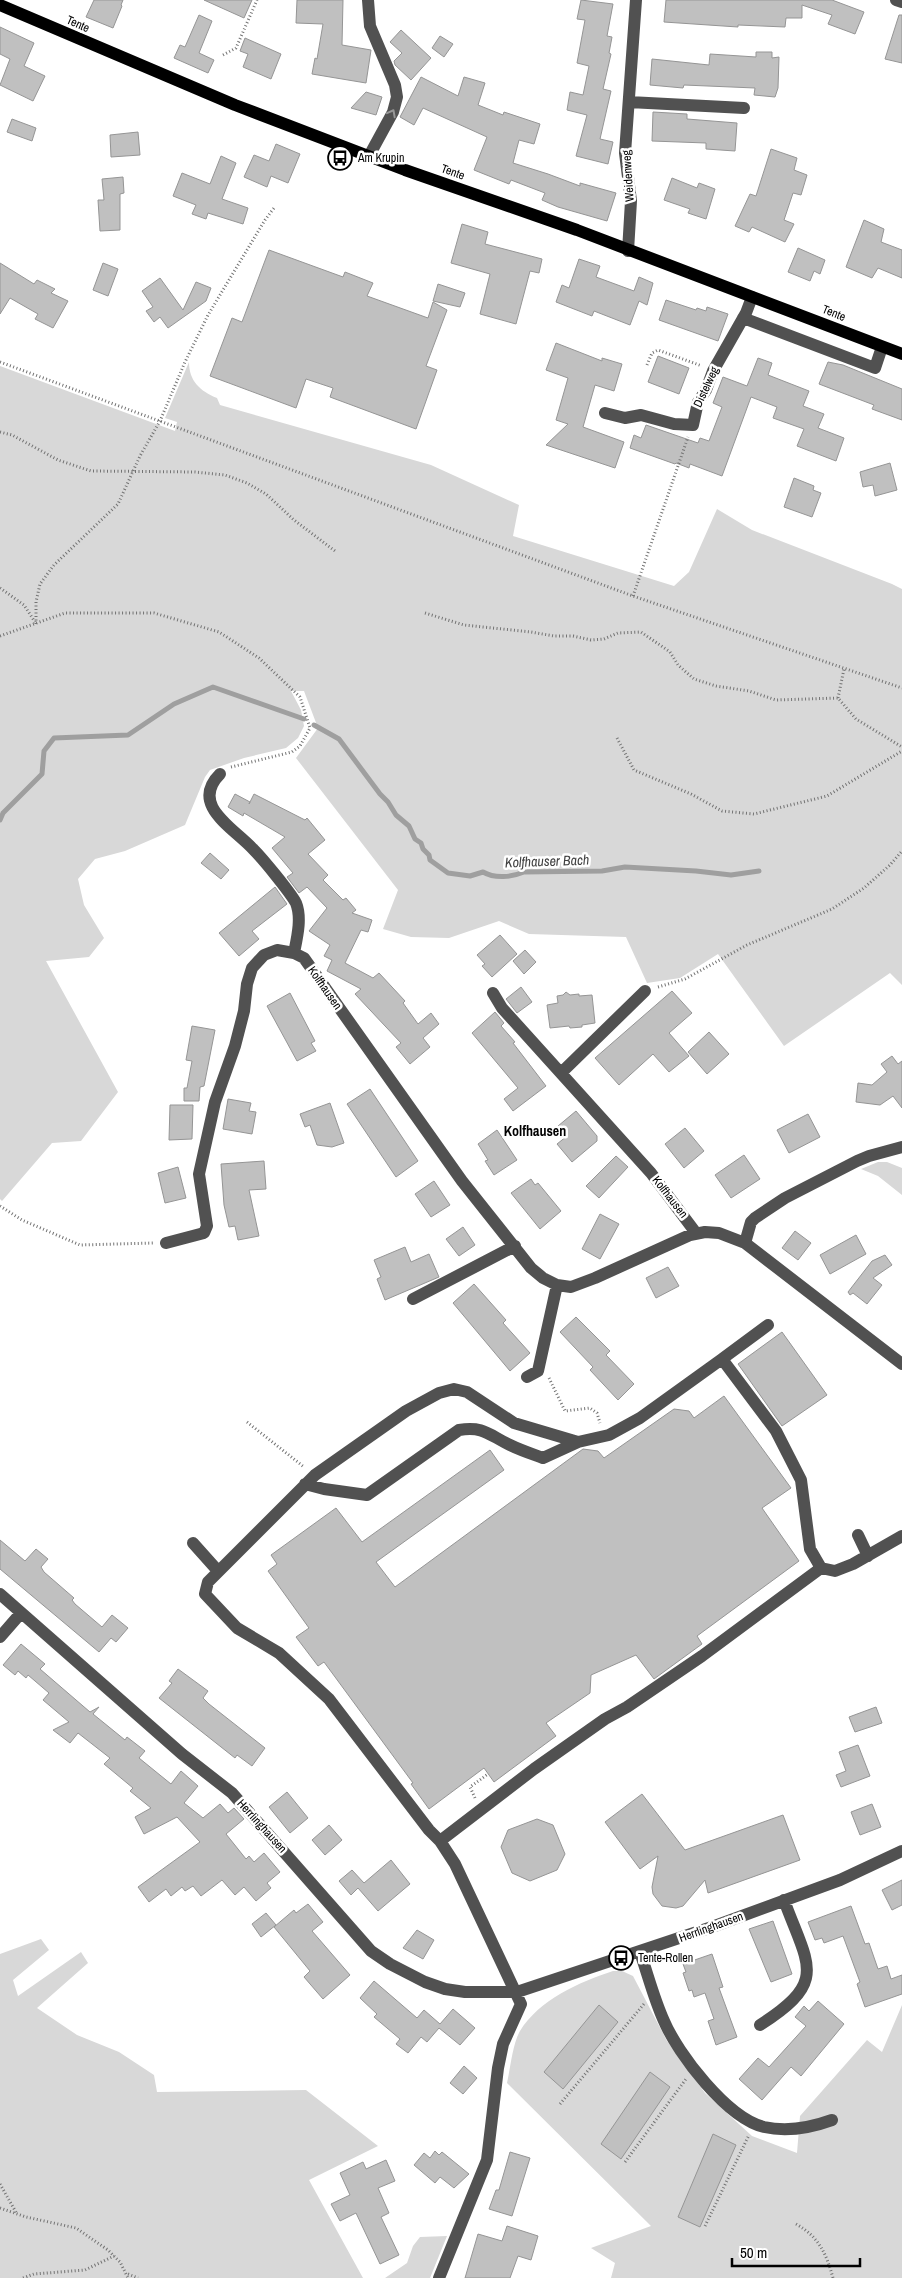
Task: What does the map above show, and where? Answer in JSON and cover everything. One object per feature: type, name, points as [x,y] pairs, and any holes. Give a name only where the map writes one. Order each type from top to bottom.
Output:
[{"type":"main road","name":"Tente","points":[[0,5],[210,94],[368,156],[902,354]]},
{"type":"street","points":[[368,0],[370,26],[395,85],[397,97],[393,112],[368,156]]},
{"type":"street","name":"Weidenweg","points":[[628,251],[631,201],[625,153],[636,0]]},
{"type":"street","points":[[896,0],[902,2]]},
{"type":"street","points":[[629,102],[744,108]]},
{"type":"street","name":"Distelweg","points":[[605,412],[625,418],[641,415],[674,424],[693,425],[698,402],[706,390],[713,371],[743,318],[752,297]]},
{"type":"street","points":[[743,318],[875,368],[882,347]]},
{"type":"street","points":[[166,1243],[204,1232],[207,1226],[199,1174],[216,1102],[244,1011],[247,984],[252,968],[264,955],[277,950],[294,953],[298,929],[297,906],[253,848],[215,812],[211,804],[210,789],[213,781],[220,774]]},
{"type":"street","name":"Kolfhausen","points":[[294,953],[304,958],[462,1181],[515,1246],[530,1268],[543,1278],[556,1285],[571,1287],[696,1233],[727,1234],[745,1243],[902,1364]]},
{"type":"street","points":[[561,1073],[645,991]]},
{"type":"street","name":"Kolfhausen","points":[[493,993],[502,1008],[651,1173],[696,1233]]},
{"type":"street","points":[[745,1243],[751,1222],[785,1198],[869,1156],[902,1147]]},
{"type":"street","points":[[413,1299],[515,1246]]},
{"type":"street","points":[[532,1374],[556,1285]]},
{"type":"street","points":[[305,1484],[324,1489],[367,1495],[459,1430],[473,1428],[488,1431],[509,1444],[543,1458],[578,1442],[609,1435],[640,1418],[768,1325]]},
{"type":"street","points":[[722,1359],[776,1431],[801,1480],[810,1549],[821,1568],[835,1571],[868,1556],[902,1536]]},
{"type":"street","points":[[439,2278],[487,2160],[503,2044],[521,2004],[517,1992],[455,1864],[440,1841],[428,1830],[329,1699],[279,1653],[237,1628],[205,1594],[208,1582],[218,1571],[305,1484],[347,1451],[406,1411],[439,1393],[454,1389],[467,1392],[514,1422],[578,1442]]},
{"type":"street","points":[[858,1535],[868,1556]]},
{"type":"street","points":[[193,1543],[218,1571]]},
{"type":"street","points":[[440,1841],[606,1719],[627,1708],[702,1656],[821,1568]]},
{"type":"street","name":"Herrlinghausen","points":[[0,1594],[182,1754],[232,1793],[364,1944],[378,1956],[425,1982],[445,1989],[465,1992],[517,1992],[640,1952],[840,1880],[902,1851]]},
{"type":"street","points":[[0,1637],[21,1613]]},
{"type":"street","points":[[760,2025],[788,2005],[801,1992],[807,1980],[806,1961],[784,1900]]},
{"type":"street","points":[[640,1952],[655,1998],[672,2036],[694,2068],[716,2094],[754,2123],[764,2126],[785,2129],[810,2127],[832,2120]]},
{"type":"path","points":[[223,55],[236,48],[257,0]]},
{"type":"path","points":[[36,624],[36,602],[40,584],[54,566],[118,504],[140,456],[160,421],[185,362],[208,315],[264,220],[274,208]]},
{"type":"path","points":[[647,365],[652,353],[658,350],[713,371]]},
{"type":"path","points":[[0,362],[633,596],[902,688]]},
{"type":"path","points":[[633,596],[693,425]]},
{"type":"path","points":[[0,432],[12,435],[58,460],[91,471],[132,473],[195,472],[225,475],[247,483],[266,494],[294,520],[334,551]]},
{"type":"path","points":[[0,588],[24,605],[36,624]]},
{"type":"path","points":[[0,636],[65,613],[154,613],[219,632],[259,658],[300,697],[309,722],[308,734],[300,746],[292,752],[246,762],[229,768],[220,774]]},
{"type":"path","points":[[425,613],[464,625],[554,636],[574,636],[591,640],[604,639],[618,633],[641,632],[670,652],[678,665],[694,679],[749,691],[776,700],[838,698]]},
{"type":"path","points":[[838,698],[844,669]]},
{"type":"path","points":[[838,698],[856,719],[902,747]]},
{"type":"path","points":[[616,738],[634,770],[691,794],[722,811],[754,814],[827,796],[902,751]]},
{"type":"path","points":[[645,991],[686,979],[747,945],[832,909],[864,888],[902,851]]},
{"type":"path","points":[[0,1206],[22,1220],[80,1245],[166,1243]]},
{"type":"path","points":[[532,1374],[549,1378],[565,1411],[590,1408],[597,1413],[601,1421]]},
{"type":"path","points":[[247,1422],[290,1457]]},
{"type":"path","points":[[480,1810],[470,1787],[488,1774]]},
{"type":"path","points":[[560,2104],[635,2013],[648,2001],[655,1998]]},
{"type":"path","points":[[625,2162],[694,2068]]},
{"type":"path","points":[[705,2226],[754,2123]]},
{"type":"path","points":[[0,2184],[18,2215]]},
{"type":"path","points":[[0,2208],[18,2215],[76,2228],[114,2256],[128,2276],[138,2278]]},
{"type":"path","points":[[796,2224],[811,2233],[822,2248],[833,2278]]},
{"type":"path","points":[[23,2278],[49,2272],[85,2270],[114,2256]]},
{"type":"shaded area","points":[[189,362],[193,380],[205,392],[217,398],[220,405],[431,465],[519,505],[513,536],[674,586],[689,572],[717,509],[752,530],[902,589],[902,985],[890,973],[784,1046],[718,954],[680,978],[647,983],[626,937],[529,934],[499,921],[449,938],[411,937],[383,929],[398,890],[296,758],[318,728],[304,691],[291,691],[301,710],[304,726],[298,738],[286,748],[244,758],[210,770],[205,777],[185,825],[125,851],[95,859],[78,879],[84,905],[104,938],[89,957],[46,961],[118,1092],[81,1141],[52,1143],[2,1201],[0,1199],[0,366],[175,431],[177,422],[165,418]]},
{"type":"shaded area","points":[[878,1162],[887,1162],[902,1168],[902,1195],[878,1176],[861,1169]]},
{"type":"shaded area","points":[[41,1939],[49,1950],[13,1980],[18,1996],[81,1952],[88,1963],[37,2008],[77,2035],[119,2052],[154,2075],[157,2092],[306,2090],[378,2146],[309,2180],[363,2278],[0,2278],[0,1954]]},
{"type":"shaded area","points":[[613,1971],[622,1971],[633,1976],[667,2041],[705,2093],[752,2136],[797,2153],[800,2116],[867,2040],[882,2052],[902,2005],[902,2278],[611,2278],[615,2263],[591,2248],[651,2226],[507,2083],[515,2042],[528,2020],[561,1993]]},
{"type":"shaded area","points":[[447,2236],[430,2278],[385,2278],[407,2263],[413,2246],[420,2237]]},
{"type":"building","points":[[94,0],[123,0],[113,28],[86,17]]},
{"type":"building","points":[[204,0],[252,0],[244,18]]},
{"type":"building","points":[[297,0],[343,0],[342,45],[371,50],[366,83],[312,74],[315,58],[317,59],[323,24],[296,23]]},
{"type":"building","points":[[581,0],[613,4],[607,36],[612,37],[609,53],[611,54],[603,89],[611,91],[600,139],[613,142],[608,164],[576,156],[587,115],[567,110],[570,92],[583,95],[589,66],[577,63],[585,20],[577,19]]},
{"type":"building","points":[[666,0],[832,0],[864,12],[855,34],[828,24],[832,15],[802,5],[802,18],[786,18],[785,27],[738,25],[738,27],[664,22]]},
{"type":"building","points":[[199,15],[212,21],[199,53],[214,60],[208,73],[174,58],[180,45],[185,47]]},
{"type":"building","points":[[899,15],[902,15],[902,63],[885,59]]},
{"type":"building","points":[[0,27],[34,43],[24,66],[45,76],[33,101],[0,85],[10,59],[0,54]]},
{"type":"building","points":[[401,30],[431,58],[411,80],[395,65],[394,61],[402,53],[390,42]]},
{"type":"building","points":[[440,36],[453,44],[444,57],[432,48]]},
{"type":"building","points":[[245,38],[281,54],[271,79],[243,67],[248,54],[240,51]]},
{"type":"building","points":[[756,52],[772,52],[772,58],[779,57],[778,88],[775,97],[754,95],[755,88],[684,85],[683,88],[650,85],[652,59],[709,65],[710,54],[756,57]]},
{"type":"building","points":[[421,77],[458,96],[464,77],[485,83],[478,105],[503,115],[504,112],[540,124],[534,144],[519,140],[513,163],[580,186],[580,183],[616,193],[607,221],[558,207],[542,200],[545,193],[511,180],[509,184],[474,170],[487,137],[423,108],[414,125],[400,117]]},
{"type":"building","points":[[366,92],[382,97],[376,115],[351,108]]},
{"type":"building","points":[[653,112],[687,114],[687,119],[737,123],[735,151],[706,149],[706,143],[652,141]]},
{"type":"building","points":[[12,119],[36,128],[32,141],[7,132]]},
{"type":"building","points":[[138,132],[140,155],[111,157],[110,135]]},
{"type":"building","points":[[276,144],[300,154],[288,183],[271,176],[267,187],[244,177],[254,155],[269,161]]},
{"type":"building","points":[[771,149],[797,158],[794,170],[807,175],[801,195],[793,193],[784,220],[794,224],[785,242],[752,227],[749,232],[735,226],[750,194],[756,196]]},
{"type":"building","points":[[221,156],[236,163],[222,199],[248,208],[243,224],[208,213],[206,219],[192,214],[196,205],[173,196],[182,173],[210,184]]},
{"type":"building","points":[[123,177],[124,193],[120,194],[120,230],[100,231],[98,200],[104,200],[102,179]]},
{"type":"building","points":[[672,178],[697,188],[699,183],[715,189],[706,219],[688,213],[690,209],[664,200]]},
{"type":"building","points":[[864,220],[884,229],[881,242],[902,250],[902,278],[878,268],[872,278],[846,267]]},
{"type":"building","points":[[462,224],[488,232],[485,244],[542,259],[539,273],[530,271],[516,324],[480,314],[490,274],[451,263]]},
{"type":"building","points":[[798,248],[825,260],[820,274],[814,271],[810,281],[788,272]]},
{"type":"building","points":[[269,250],[343,277],[345,272],[373,283],[367,296],[428,318],[433,302],[447,310],[426,366],[437,370],[416,429],[330,397],[333,388],[306,379],[296,408],[210,376],[232,318],[242,322]]},
{"type":"building","points":[[579,259],[600,266],[596,277],[634,291],[639,277],[653,283],[647,305],[639,301],[630,325],[594,311],[592,316],[556,302],[562,285],[569,288]]},
{"type":"building","points":[[0,263],[34,284],[37,280],[55,289],[51,293],[68,301],[53,328],[35,319],[38,314],[10,298],[0,314]]},
{"type":"building","points":[[103,263],[118,269],[108,296],[93,290]]},
{"type":"building","points":[[160,278],[183,310],[196,282],[211,288],[206,301],[168,328],[160,317],[154,322],[146,311],[153,307],[142,291]]},
{"type":"building","points":[[438,284],[465,293],[460,307],[433,301]]},
{"type":"building","points":[[666,300],[696,310],[697,308],[706,311],[707,307],[728,314],[718,341],[659,320]]},
{"type":"building","points":[[556,343],[602,361],[602,358],[622,364],[614,391],[595,385],[583,427],[624,442],[615,468],[546,445],[568,424],[556,420],[568,378],[546,370]]},
{"type":"building","points":[[658,356],[689,368],[679,394],[648,382]]},
{"type":"building","points":[[758,358],[772,363],[768,375],[809,391],[803,406],[824,414],[818,428],[844,438],[836,461],[797,446],[804,429],[773,418],[777,407],[751,397],[722,476],[690,464],[689,468],[675,464],[630,448],[634,435],[641,438],[646,425],[698,443],[700,438],[709,441],[722,407],[713,403],[723,377],[747,386]]},
{"type":"building","points":[[828,362],[843,365],[902,389],[902,420],[872,409],[874,405],[819,384]]},
{"type":"building","points":[[890,463],[897,490],[875,496],[873,485],[863,487],[860,472]]},
{"type":"building","points":[[794,478],[814,486],[813,490],[821,493],[812,517],[784,507]]},
{"type":"building","points":[[235,794],[250,802],[254,794],[305,820],[307,818],[325,840],[308,854],[328,875],[323,880],[343,900],[346,898],[356,910],[352,913],[372,920],[368,932],[361,930],[345,963],[373,978],[379,973],[405,1001],[403,1003],[418,1024],[431,1013],[439,1024],[423,1038],[430,1047],[410,1064],[396,1047],[401,1043],[355,994],[361,989],[327,971],[332,960],[324,956],[330,945],[309,931],[327,908],[307,887],[299,893],[287,877],[293,873],[272,848],[285,837],[244,813],[243,816],[228,807]]},
{"type":"building","points":[[210,853],[229,870],[221,879],[201,863]]},
{"type":"building","points":[[275,887],[287,904],[252,931],[259,939],[239,956],[219,933]]},
{"type":"building","points":[[500,935],[517,954],[492,977],[482,966],[485,964],[477,955]]},
{"type":"building","points":[[525,950],[536,962],[524,974],[513,961]]},
{"type":"building","points":[[521,987],[532,1002],[517,1013],[506,999]]},
{"type":"building","points":[[672,991],[692,1013],[669,1033],[689,1056],[669,1072],[653,1054],[619,1085],[595,1058]]},
{"type":"building","points":[[566,992],[570,995],[592,995],[595,1023],[582,1025],[582,1027],[550,1028],[547,1005],[558,1003],[557,996],[563,995]]},
{"type":"building","points":[[290,993],[315,1041],[311,1043],[316,1051],[297,1061],[267,1006]]},
{"type":"building","points":[[495,1012],[504,1023],[501,1026],[515,1042],[513,1043],[546,1086],[513,1111],[504,1099],[518,1088],[472,1033]]},
{"type":"building","points":[[192,1026],[215,1030],[204,1086],[200,1087],[199,1101],[184,1101],[184,1088],[187,1088],[192,1061],[186,1060]]},
{"type":"building","points":[[709,1032],[729,1054],[707,1074],[688,1052]]},
{"type":"building","points":[[892,1056],[898,1064],[902,1061],[902,1108],[893,1096],[880,1105],[856,1102],[858,1083],[872,1085],[887,1072],[881,1064]]},
{"type":"building","points":[[370,1089],[418,1161],[396,1177],[347,1104]]},
{"type":"building","points":[[228,1099],[251,1103],[249,1111],[256,1112],[252,1134],[223,1129]]},
{"type":"building","points":[[330,1103],[344,1143],[332,1147],[317,1145],[310,1125],[305,1127],[300,1114]]},
{"type":"building","points":[[170,1105],[193,1105],[192,1139],[169,1140]]},
{"type":"building","points":[[576,1111],[597,1136],[597,1141],[572,1162],[557,1144],[567,1136],[558,1126]]},
{"type":"building","points":[[808,1114],[820,1137],[789,1153],[777,1130]]},
{"type":"building","points":[[685,1128],[704,1151],[684,1168],[665,1144]]},
{"type":"building","points":[[497,1130],[517,1160],[494,1175],[485,1161],[488,1160],[478,1144]]},
{"type":"building","points":[[744,1155],[760,1179],[731,1198],[715,1175]]},
{"type":"building","points":[[616,1156],[628,1167],[599,1198],[586,1186]]},
{"type":"building","points":[[264,1161],[266,1189],[249,1190],[259,1236],[238,1240],[235,1226],[229,1227],[224,1205],[221,1164]]},
{"type":"building","points":[[178,1167],[186,1198],[165,1203],[158,1173]]},
{"type":"building","points":[[531,1179],[535,1185],[538,1183],[561,1211],[540,1229],[511,1193]]},
{"type":"building","points":[[434,1181],[450,1205],[431,1217],[415,1194]]},
{"type":"building","points":[[600,1214],[619,1224],[600,1259],[582,1249]]},
{"type":"building","points":[[463,1227],[475,1245],[459,1256],[446,1239]]},
{"type":"building","points":[[795,1231],[811,1243],[798,1260],[782,1248]]},
{"type":"building","points":[[856,1235],[866,1254],[830,1274],[820,1255]]},
{"type":"building","points":[[405,1247],[411,1262],[429,1254],[439,1277],[385,1300],[377,1279],[381,1277],[374,1260]]},
{"type":"building","points":[[885,1255],[892,1265],[873,1278],[882,1285],[867,1304],[853,1293],[850,1295],[848,1292],[872,1261]]},
{"type":"building","points":[[668,1267],[679,1286],[656,1298],[646,1278]]},
{"type":"building","points":[[474,1284],[506,1320],[503,1323],[530,1353],[510,1371],[453,1303]]},
{"type":"building","points":[[576,1317],[610,1351],[606,1355],[634,1384],[618,1400],[590,1370],[593,1367],[560,1332]]},
{"type":"building","points":[[782,1332],[827,1395],[782,1426],[738,1364]]},
{"type":"building","points":[[724,1396],[791,1488],[762,1508],[799,1561],[697,1636],[702,1644],[654,1679],[636,1655],[591,1675],[590,1693],[546,1723],[556,1736],[494,1782],[484,1768],[429,1809],[411,1784],[413,1783],[324,1662],[318,1666],[296,1637],[309,1628],[268,1571],[277,1564],[271,1555],[336,1508],[362,1542],[490,1450],[504,1470],[376,1562],[395,1587],[583,1449],[598,1451],[604,1458],[674,1409],[689,1411],[694,1418]]},
{"type":"building","points":[[0,1540],[25,1561],[36,1549],[48,1559],[41,1567],[44,1572],[74,1598],[72,1600],[75,1604],[102,1627],[112,1615],[128,1628],[116,1642],[111,1638],[99,1652],[0,1569]]},
{"type":"building","points":[[21,1644],[45,1664],[40,1669],[90,1712],[99,1707],[93,1714],[125,1740],[127,1737],[145,1751],[139,1758],[171,1784],[181,1771],[198,1786],[184,1803],[203,1818],[220,1804],[228,1813],[234,1808],[244,1819],[226,1834],[246,1859],[249,1856],[254,1862],[264,1853],[280,1872],[267,1883],[271,1888],[256,1901],[244,1887],[235,1895],[222,1880],[201,1896],[193,1886],[185,1891],[182,1887],[171,1896],[166,1889],[149,1902],[138,1887],[200,1842],[177,1817],[144,1834],[135,1817],[151,1808],[130,1791],[133,1788],[104,1764],[110,1758],[78,1733],[70,1743],[53,1730],[69,1722],[43,1700],[49,1693],[28,1675],[26,1678],[18,1671],[15,1675],[3,1665]]},
{"type":"building","points":[[178,1669],[208,1691],[203,1698],[209,1704],[265,1748],[252,1766],[237,1755],[235,1758],[159,1698],[172,1683],[169,1681]]},
{"type":"building","points":[[876,1707],[882,1723],[855,1732],[849,1717]]},
{"type":"building","points":[[858,1745],[870,1776],[841,1787],[836,1775],[846,1771],[839,1752]]},
{"type":"building","points":[[287,1792],[308,1818],[290,1833],[269,1807]]},
{"type":"building","points":[[642,1794],[685,1850],[783,1815],[800,1860],[708,1893],[705,1880],[683,1906],[676,1908],[662,1906],[653,1894],[652,1887],[658,1856],[640,1869],[605,1822]]},
{"type":"building","points":[[872,1804],[881,1827],[860,1835],[851,1812]]},
{"type":"building","points":[[537,1819],[553,1825],[565,1854],[557,1870],[530,1881],[512,1873],[501,1847],[508,1830]]},
{"type":"building","points":[[329,1825],[342,1840],[325,1855],[312,1840]]},
{"type":"building","points":[[391,1860],[410,1884],[378,1911],[358,1888],[351,1895],[339,1881],[352,1870],[364,1883]]},
{"type":"building","points":[[902,1880],[902,1905],[892,1910],[882,1890]]},
{"type":"building","points":[[308,1904],[323,1922],[312,1931],[350,1975],[323,1999],[304,1977],[310,1971],[274,1927],[294,1910],[296,1913]]},
{"type":"building","points":[[851,1906],[865,1944],[869,1943],[878,1969],[887,1966],[891,1979],[902,1975],[902,1994],[865,2007],[857,1984],[860,1982],[843,1936],[824,1943],[822,1938],[815,1940],[808,1922]]},
{"type":"building","points":[[266,1913],[276,1925],[261,1937],[252,1924]]},
{"type":"building","points":[[773,1921],[792,1974],[771,1982],[749,1929]]},
{"type":"building","points":[[417,1930],[434,1940],[423,1959],[403,1948]]},
{"type":"building","points":[[712,1954],[723,1987],[719,1988],[737,2037],[716,2045],[708,2021],[714,2019],[705,1993],[694,1997],[692,1990],[689,1991],[683,1973],[686,1972],[683,1964]]},
{"type":"building","points":[[374,1981],[417,2018],[424,2010],[440,2024],[453,2009],[475,2028],[460,2045],[439,2028],[427,2042],[421,2037],[408,2053],[396,2044],[400,2039],[374,2017],[377,2014],[360,1998]]},
{"type":"building","points":[[818,2001],[844,2024],[801,2076],[791,2067],[762,2100],[739,2079],[758,2058],[769,2067],[806,2026],[795,2017],[804,2006],[809,2011]]},
{"type":"building","points":[[599,2005],[618,2022],[563,2089],[544,2072]]},
{"type":"building","points":[[464,2066],[477,2078],[463,2094],[450,2083]]},
{"type":"building","points":[[650,2072],[670,2087],[621,2159],[601,2144]]},
{"type":"building","points":[[713,2134],[736,2145],[700,2227],[678,2217]]},
{"type":"building","points":[[435,2151],[439,2155],[442,2152],[469,2174],[454,2188],[440,2177],[435,2183],[414,2165],[424,2153],[430,2158]]},
{"type":"building","points":[[510,2152],[530,2158],[512,2216],[489,2209],[496,2190],[499,2190]]},
{"type":"building","points":[[386,2160],[395,2181],[378,2188],[389,2213],[381,2217],[399,2255],[380,2264],[356,2213],[340,2221],[331,2204],[350,2195],[340,2173],[363,2162],[366,2169]]},
{"type":"building","points":[[507,2226],[538,2236],[531,2260],[518,2256],[510,2278],[465,2278],[478,2234],[502,2241]]},
{"type":"waterway","name":"Kolfhauser Bach","points":[[0,820],[3,813],[42,774],[44,751],[54,738],[128,735],[174,704],[213,687],[304,719]]},
{"type":"waterway","name":"Kolfhauser Bach","points":[[314,725],[339,739],[396,815],[409,826],[415,839],[421,843],[423,849],[429,855],[430,860],[448,873],[470,876],[483,872],[493,876],[504,876],[524,872],[602,871],[625,867],[731,875],[759,871]]},
{"type":"place","name":"Am Krupin","points":[[340,158]]},
{"type":"place","name":"Tente-Rollen","points":[[621,1958]]},
{"type":"district","name":"Kolfhausen","points":[[535,1131]]}]
